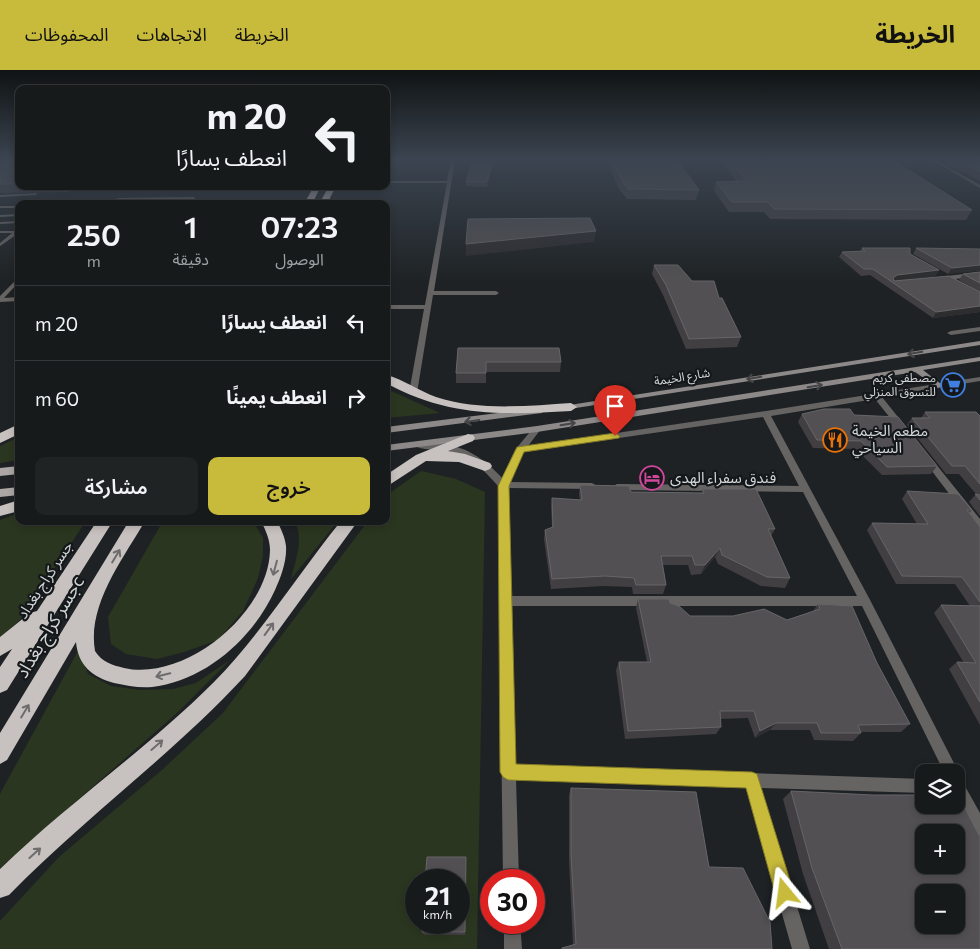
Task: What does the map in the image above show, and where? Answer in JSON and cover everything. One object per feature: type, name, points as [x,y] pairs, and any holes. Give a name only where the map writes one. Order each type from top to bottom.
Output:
[{"type":"highway","points":[[390,380],[413,393],[440,404],[464,408],[514,410],[571,406]]},
{"type":"highway","points":[[0,439],[15,430]]},
{"type":"highway","points":[[390,479],[421,458],[468,438]]},
{"type":"highway","points":[[406,467],[438,456],[472,460],[485,466]]},
{"type":"highway","points":[[0,511],[15,505]]},
{"type":"highway","name":"جسر كراج بغداد","points":[[0,684],[102,525]]},
{"type":"highway","name":"جسر كراج بغدادc","points":[[0,753],[135,525]]},
{"type":"highway","points":[[102,581],[85,635],[86,649],[90,661],[101,670],[132,679],[168,675],[206,658],[223,647],[247,623],[265,596],[278,558],[277,543],[270,525]]},
{"type":"highway","points":[[0,886],[192,715],[236,672],[347,525]]},
{"type":"highway","points":[[0,648],[32,623],[66,583]]},
{"type":"main road","points":[[0,472],[15,470]]},
{"type":"main road","points":[[0,493],[15,491]]},
{"type":"street","points":[[413,393],[446,201]]},
{"type":"street","points":[[938,274],[959,286]]},
{"type":"street","points":[[929,280],[980,274]]},
{"type":"street","points":[[430,293],[496,293]]},
{"type":"street","points":[[390,307],[427,307]]},
{"type":"street","points":[[951,333],[980,329]]},
{"type":"street","name":"شارع الخيمة","points":[[390,429],[571,406],[980,343]]},
{"type":"street","points":[[941,349],[953,355],[960,362]]},
{"type":"street","name":"شارع الخيمة","points":[[390,448],[536,429],[980,359]]},
{"type":"street","points":[[917,370],[938,386]]},
{"type":"street","points":[[520,450],[766,414],[976,379],[980,387]]},
{"type":"street","points":[[877,396],[908,434]]},
{"type":"street","points":[[766,414],[865,601],[947,764]]},
{"type":"street","points":[[511,869],[503,486],[520,450],[536,429]]},
{"type":"street","points":[[412,445],[446,447],[465,451],[485,466],[503,486],[806,489]]},
{"type":"street","points":[[920,449],[980,526]]},
{"type":"street","points":[[506,601],[865,601]]},
{"type":"street","points":[[508,772],[915,786]]},
{"type":"street","points":[[752,780],[801,949]]},
{"type":"street","points":[[965,801],[980,828]]},
{"type":"street","points":[[512,934],[513,949]]},
{"type":"lane","points":[[0,207],[15,207]]},
{"type":"lane","points":[[0,216],[15,215]]},
{"type":"lane","points":[[0,223],[15,222]]},
{"type":"lane","points":[[0,232],[15,231]]},
{"type":"lane","points":[[0,245],[15,233]]},
{"type":"lane","points":[[0,299],[15,283]]},
{"type":"lane","points":[[0,299],[15,299]]},
{"type":"green space","points":[[390,390],[391,391],[440,413],[390,418]]},
{"type":"green space","points":[[15,439],[15,461],[0,463],[0,446]]},
{"type":"green space","points":[[421,471],[456,479],[485,492],[477,949],[0,949],[0,921],[59,857],[163,769],[223,713],[365,525],[390,525],[390,493]]},
{"type":"green space","points":[[15,514],[15,525],[83,525],[19,621],[0,637],[0,520]]},
{"type":"green space","points":[[161,525],[255,525],[263,538],[263,556],[258,578],[243,611],[218,640],[157,659],[126,654],[111,644],[108,617]]},
{"type":"green space","points":[[296,525],[335,525],[291,579],[299,542]]},
{"type":"green space","points":[[79,649],[88,674],[111,686],[140,690],[173,689],[196,683],[230,660],[178,712],[0,868],[0,794]]},
{"type":"building","points":[[958,201],[972,210],[774,209],[768,202],[732,202]]},
{"type":"building","points":[[590,218],[596,231],[466,244],[468,219]]},
{"type":"building","points":[[862,248],[910,248],[910,254],[939,270],[897,275],[893,278],[894,281],[949,276],[980,292],[980,306],[936,312],[873,269],[864,269],[842,252],[865,251]]},
{"type":"building","points":[[916,248],[980,249],[980,265],[952,268]]},
{"type":"building","points":[[654,265],[678,265],[692,281],[714,281],[719,298],[722,298],[741,337],[689,339],[666,285]]},
{"type":"building","points":[[980,272],[980,283],[963,274]]},
{"type":"building","points":[[458,348],[559,348],[561,362],[486,362],[486,373],[456,373]]},
{"type":"building","points":[[824,409],[850,409],[854,415],[898,417],[937,466],[887,467],[861,441],[817,440],[802,414]]},
{"type":"building","points":[[925,412],[976,412],[980,416],[980,484],[965,466],[952,466],[912,418],[930,418]]},
{"type":"building","points":[[580,485],[629,486],[631,492],[704,493],[703,489],[756,489],[775,529],[768,529],[790,578],[767,577],[722,555],[720,548],[705,565],[695,565],[692,556],[661,556],[666,585],[636,585],[634,578],[605,576],[552,579],[545,530],[553,527],[552,498],[582,500]]},
{"type":"building","points":[[907,491],[958,494],[972,510],[967,510],[980,527],[980,602],[962,577],[902,576],[872,523],[928,524]]},
{"type":"building","points":[[638,599],[669,599],[670,603],[679,606],[690,616],[733,616],[764,609],[787,620],[820,609],[818,604],[852,606],[877,663],[910,724],[858,725],[861,733],[821,733],[817,723],[776,723],[760,731],[754,711],[720,711],[721,727],[628,731],[619,662],[651,662]]},
{"type":"building","points":[[941,605],[980,606],[980,702],[957,662],[976,663]]},
{"type":"building","points":[[571,788],[696,792],[709,867],[743,868],[770,922],[772,949],[562,949],[576,944],[571,854]]},
{"type":"building","points":[[791,791],[915,795],[915,814],[965,814],[965,808],[980,837],[980,949],[842,949],[812,868]]},
{"type":"building","points":[[427,857],[466,857],[466,869],[426,869]]},
{"type":"place","name":"مصطفى كريم للتسوق المنزلي","points":[[953,385]]},
{"type":"place","name":"مطعم الخيمة السياحي","points":[[835,440]]},
{"type":"place","name":"فندق سفراء الهدى","points":[[652,478]]},
{"type":"route","points":[[615,436],[520,450],[503,486],[508,772],[752,780],[785,893]]}]
